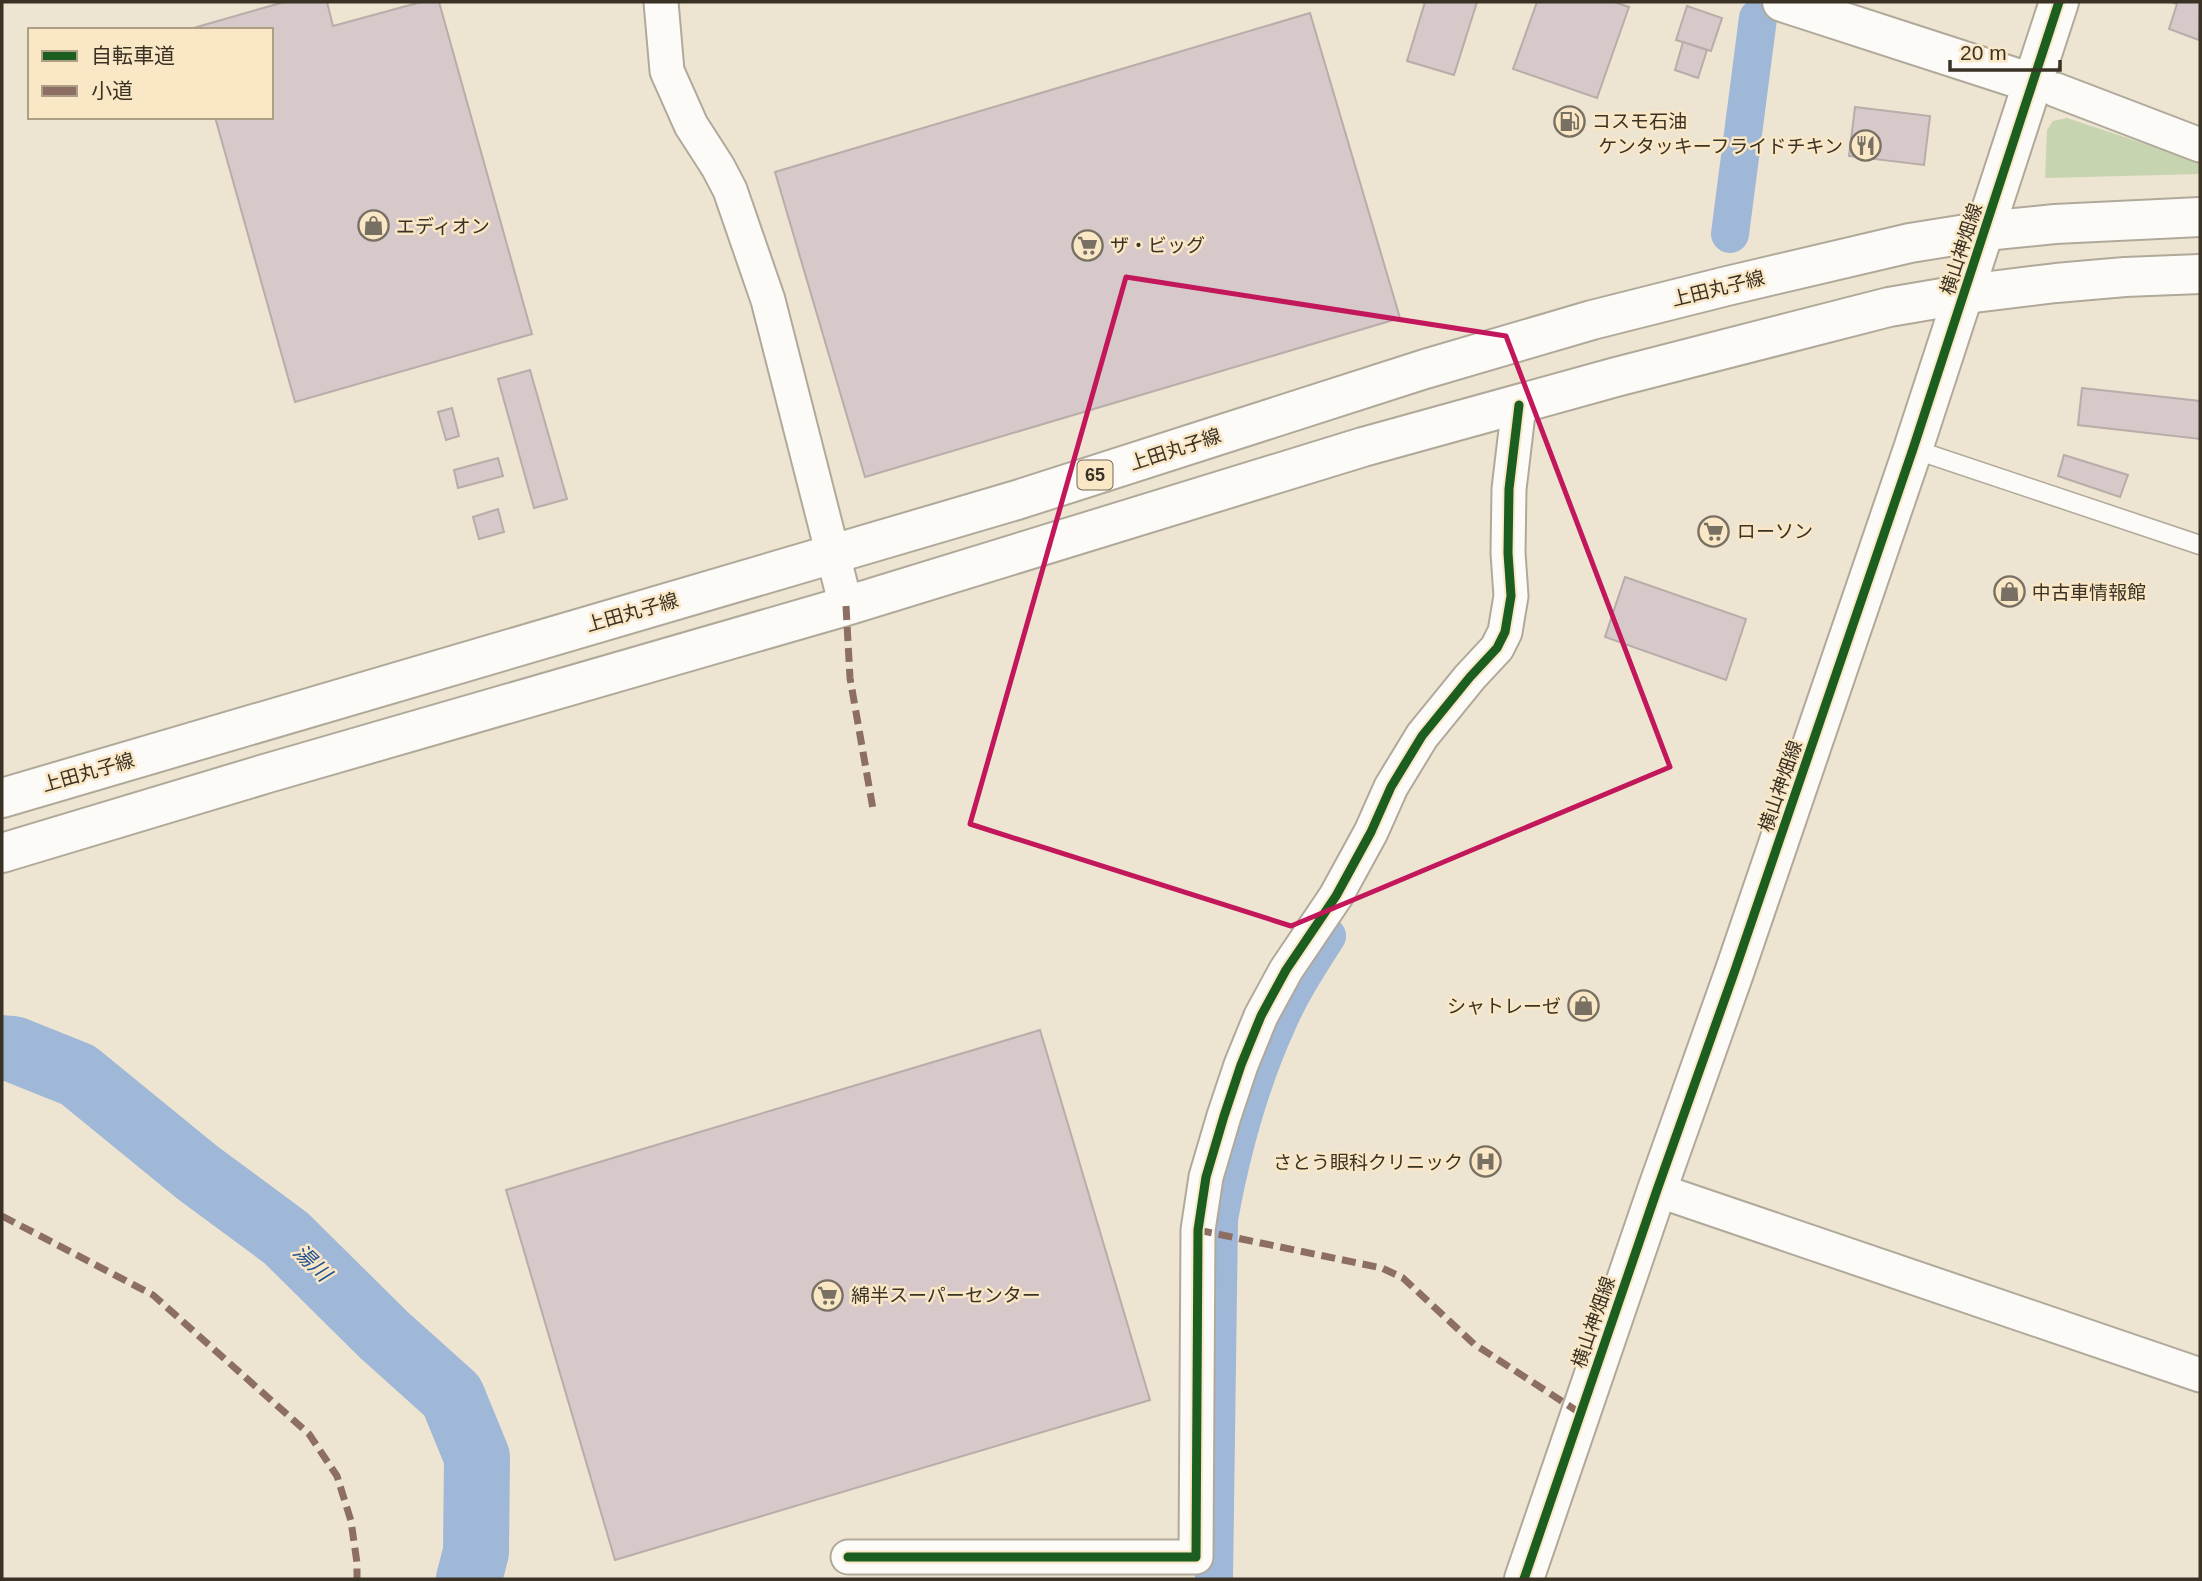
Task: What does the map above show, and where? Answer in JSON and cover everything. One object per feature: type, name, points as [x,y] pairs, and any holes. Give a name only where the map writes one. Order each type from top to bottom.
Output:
[{"type":"main road","points":[[1782,2],[2044,87]]},
{"type":"main road","name":"横山神畑線","points":[[1524,1579],[1743,947],[1966,294],[1985,231],[2044,87],[2059,2]]},
{"type":"main road","name":"上田丸子線","points":[[2,798],[1017,500],[1425,369],[1592,320],[1910,243],[1985,231],[2055,224],[2200,217]]},
{"type":"main road","points":[[2,853],[846,606],[1363,447],[1616,377],[1889,307],[1966,294],[2124,277],[2200,274]]},
{"type":"street","points":[[661,2],[667,71],[691,125],[730,190],[764,288],[846,606]]},
{"type":"street","points":[[2044,87],[2200,145]]},
{"type":"street","points":[[848,1557],[1196,1557],[1198,1230],[1206,1177],[1241,1065],[1261,1016],[1286,970],[1336,896],[1371,832],[1391,787],[1422,736],[1469,677],[1497,648],[1505,632],[1511,596],[1508,553],[1509,489],[1519,405]]},
{"type":"street","points":[[1657,1190],[2200,1375]]},
{"type":"lane","points":[[1913,449],[2200,545]]},
{"type":"highlighted area","points":[[1126,277],[1506,336],[1670,767],[1291,926],[970,824]]},
{"type":"green space","points":[[2067,118],[2200,162],[2200,174],[2045,178],[2047,130],[2053,121]]},
{"type":"building","name":"エディオン","points":[[284,2],[327,2],[333,26],[421,2],[439,2],[532,334],[295,402],[216,119],[273,119],[273,28],[193,28]]},
{"type":"building","points":[[1425,2],[1477,2],[1454,75],[1407,61]]},
{"type":"building","points":[[1537,2],[1614,2],[1629,7],[1597,98],[1513,69]]},
{"type":"building","points":[[2171,2],[2200,2],[2199,40],[2169,29],[2177,4]]},
{"type":"building","points":[[1687,6],[1722,18],[1711,51],[1676,40]]},
{"type":"building","name":"ザ・ビッグ","points":[[1310,13],[1400,318],[865,477],[775,172]]},
{"type":"building","points":[[1683,42],[1707,50],[1698,78],[1675,70]]},
{"type":"building","points":[[1855,107],[1930,116],[1924,165],[1849,156]]},
{"type":"building","points":[[530,370],[567,499],[534,508],[498,379]]},
{"type":"building","points":[[2082,388],[2200,401],[2200,439],[2078,425]]},
{"type":"building","points":[[452,408],[459,436],[446,440],[438,412]]},
{"type":"building","points":[[2064,455],[2128,475],[2120,497],[2058,476]]},
{"type":"building","points":[[498,458],[503,476],[458,488],[454,470]]},
{"type":"building","points":[[498,509],[504,532],[479,539],[473,517]]},
{"type":"building","points":[[1625,577],[1746,619],[1726,680],[1605,637]]},
{"type":"building","name":"綿半スーパーセンター","points":[[1040,1030],[1150,1400],[615,1560],[506,1190]]},
{"type":"waterway","points":[[1730,234],[1758,18]]},
{"type":"waterway","points":[[1214,1579],[1219,1219],[1235,1145],[1267,1047],[1288,1001],[1327,936]]},
{"type":"waterway","name":"湯川","points":[[2,1048],[13,1049],[78,1075],[198,1173],[286,1238],[384,1335],[452,1396],[477,1457],[476,1552],[469,1579]]},
{"type":"marked path","points":[[846,606],[850,678],[873,809]]},
{"type":"marked path","points":[[2,1216],[153,1295],[309,1434],[337,1476],[351,1521],[357,1579]]},
{"type":"marked path","points":[[1198,1230],[1382,1268],[1403,1278],[1474,1344],[1580,1413]]},
{"type":"cycle path","points":[[1524,1579],[1913,449],[2059,2]]},
{"type":"cycle path","points":[[848,1557],[1196,1557],[1198,1230],[1206,1177],[1241,1065],[1261,1016],[1286,970],[1336,896],[1371,832],[1391,787],[1422,736],[1497,648],[1505,632],[1511,596],[1508,553],[1509,489],[1519,405]]},
{"type":"place","name":"コスモ石油","points":[[1569,121]]},
{"type":"place","name":"ケンタッキーフライドチキン","points":[[1866,146]]},
{"type":"place","name":"エディオン","points":[[373,226]]},
{"type":"place","name":"ザ・ビッグ","points":[[1087,245]]},
{"type":"place","name":"ローソン","points":[[1714,531]]},
{"type":"place","name":"中古車情報館","points":[[2009,592]]},
{"type":"place","name":"シャトレーゼ","points":[[1584,1006]]},
{"type":"place","name":"さとう眼科クリニック","points":[[1486,1162]]},
{"type":"place","name":"綿半スーパーセンター","points":[[828,1295]]}]
